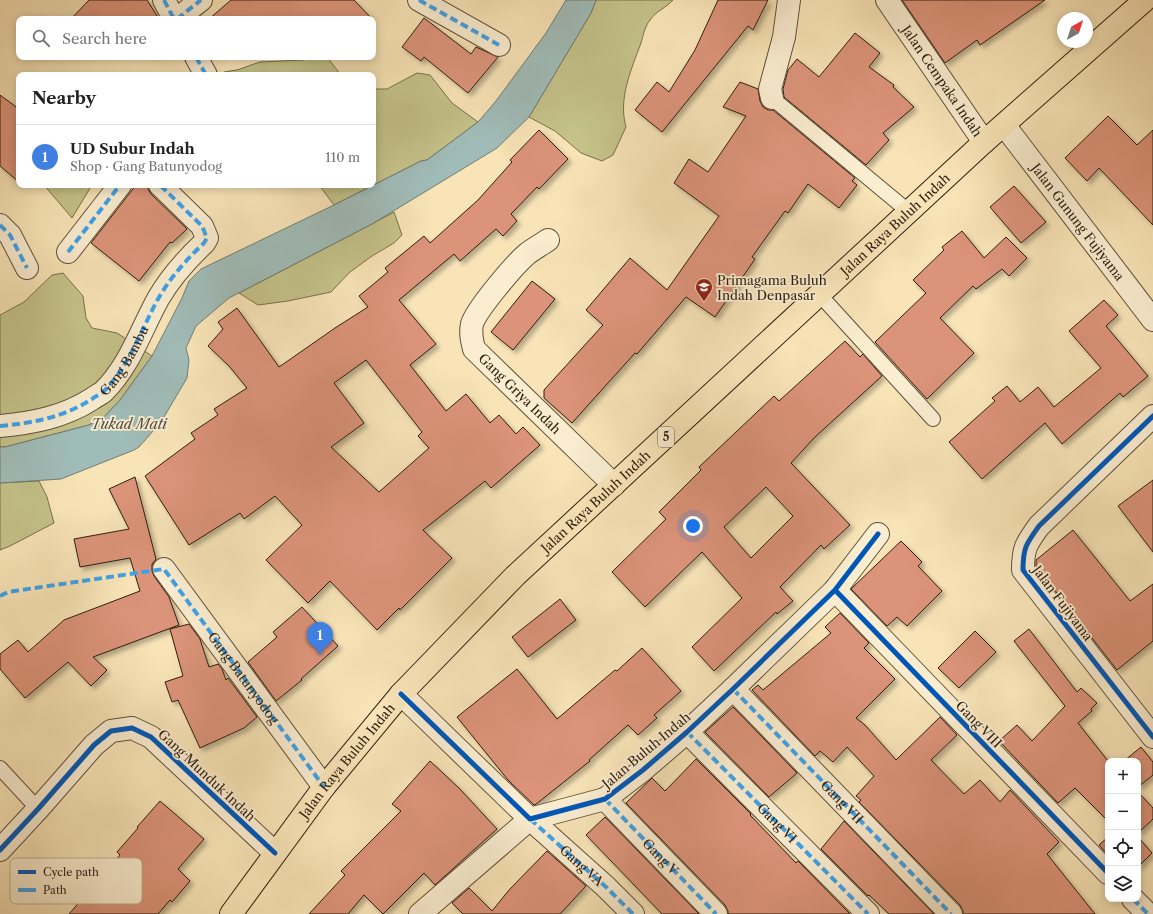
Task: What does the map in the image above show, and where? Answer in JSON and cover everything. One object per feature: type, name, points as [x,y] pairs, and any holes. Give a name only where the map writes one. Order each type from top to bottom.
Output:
[{"type":"highway","name":"Jalan Raya Buluh Indah","points":[[231,914],[324,787],[401,694],[515,576],[908,211],[984,142],[1146,0]]},
{"type":"street","points":[[164,0],[172,16]]},
{"type":"street","points":[[181,16],[201,0]]},
{"type":"street","points":[[419,0],[499,45]]},
{"type":"street","points":[[772,98],[770,90],[784,37],[789,0]]},
{"type":"street","name":"Jalan Cempaka Indah","points":[[887,0],[984,142]]},
{"type":"street","points":[[198,60],[204,72]]},
{"type":"street","name":"Jalan Gunung Fujiyama","points":[[1004,125],[1153,320]]},
{"type":"street","points":[[68,252],[118,188]]},
{"type":"street","name":"Gang Bambu","points":[[0,426],[24,424],[69,412],[103,392],[120,372],[158,300],[175,273],[204,243],[206,238],[202,226],[163,188]]},
{"type":"street","points":[[0,225],[10,235],[27,268]]},
{"type":"street","name":"Gang Griya Indah","points":[[548,240],[519,262],[479,311],[472,324],[471,338],[474,349],[614,485]]},
{"type":"street","name":"Jalan Fujiyama","points":[[1153,416],[1039,526],[1028,540],[1023,554],[1023,570],[1153,737]]},
{"type":"street","name":"Jalan Buluh Indah","points":[[420,914],[530,819],[605,799],[643,770],[733,689],[835,590],[878,534]]},
{"type":"street","name":"Gang Batunyodog","points":[[164,569],[324,787]]},
{"type":"street","name":"Gang VIII","points":[[835,590],[1105,870]]},
{"type":"street","name":"Gang VII","points":[[733,689],[951,914]]},
{"type":"street","points":[[401,694],[530,819]]},
{"type":"street","name":"Gang Munduk Indah","points":[[0,850],[38,809],[94,744],[111,731],[132,728],[151,737],[275,853]]},
{"type":"street","name":"Gang VI","points":[[687,732],[868,914]]},
{"type":"street","name":"Gang V","points":[[605,799],[716,914]]},
{"type":"street","name":"Gang VA","points":[[530,819],[606,887],[633,914]]},
{"type":"street","points":[[1136,902],[1148,914]]},
{"type":"lane","points":[[772,98],[908,211]]},
{"type":"lane","points":[[819,294],[933,419]]},
{"type":"lane","points":[[0,768],[38,809]]},
{"type":"shaded area","points":[[596,0],[673,0],[655,14],[644,31],[625,95],[624,116],[626,127],[613,155],[602,161],[581,153],[555,131],[529,117],[591,13]]},
{"type":"shaded area","points":[[329,60],[339,72],[224,72],[237,70],[260,62]]},
{"type":"shaded area","points":[[417,73],[430,75],[452,103],[478,122],[427,160],[421,161],[376,184],[376,89],[387,89]]},
{"type":"shaded area","points":[[47,188],[90,188],[72,218]]},
{"type":"shaded area","points":[[321,188],[368,188],[334,205]]},
{"type":"shaded area","points":[[394,212],[402,235],[394,243],[372,256],[350,272],[331,292],[288,301],[258,305],[239,293],[372,224]]},
{"type":"shaded area","points":[[63,273],[83,296],[86,318],[92,328],[117,333],[152,356],[120,400],[104,417],[89,425],[0,447],[0,315],[24,302],[52,275]]},
{"type":"shaded area","points":[[39,481],[47,497],[54,523],[0,550],[0,483]]},
{"type":"water","name":"Tukad Mati","points":[[566,0],[596,0],[591,13],[529,117],[497,148],[372,224],[229,298],[196,326],[186,348],[189,360],[187,378],[161,422],[139,447],[61,479],[0,483],[0,447],[89,425],[104,417],[120,400],[152,356],[182,298],[189,281],[201,269],[368,188],[376,188],[376,184],[421,161],[427,160],[478,122],[496,101],[546,33]]},
{"type":"building","points":[[89,0],[147,0],[157,16],[74,16]]},
{"type":"building","points":[[231,0],[354,0],[369,16],[212,16]]},
{"type":"building","points":[[718,0],[768,0],[753,30],[748,26],[662,132],[635,110],[657,82],[669,92],[695,50]]},
{"type":"building","points":[[902,0],[1045,0],[980,45],[977,40],[945,63]]},
{"type":"building","points":[[424,18],[471,54],[476,47],[498,57],[468,93],[424,57],[421,61],[402,47]]},
{"type":"building","points":[[855,33],[880,53],[869,67],[894,85],[893,87],[914,107],[883,133],[889,140],[866,165],[784,97],[783,89],[788,70],[797,59],[819,77]]},
{"type":"building","points":[[740,82],[758,89],[760,101],[763,107],[768,110],[773,110],[855,178],[852,181],[857,185],[839,208],[808,184],[788,213],[785,211],[752,257],[755,259],[715,317],[686,297],[637,354],[635,353],[572,423],[544,398],[544,390],[603,325],[586,310],[630,258],[667,290],[719,216],[674,183],[689,159],[708,172],[746,116],[723,107]]},
{"type":"building","points":[[0,95],[16,107],[16,179],[0,166]]},
{"type":"building","points":[[1108,116],[1137,145],[1153,130],[1153,225],[1099,168],[1087,181],[1065,158]]},
{"type":"building","points":[[539,130],[568,159],[539,189],[537,187],[511,214],[517,221],[503,236],[496,229],[460,261],[454,254],[399,300],[436,344],[410,365],[446,411],[466,394],[490,423],[499,415],[516,434],[523,427],[540,445],[491,488],[485,481],[423,530],[452,558],[400,610],[399,608],[377,630],[330,581],[308,603],[266,560],[302,525],[275,496],[244,519],[240,513],[189,545],[145,476],[195,439],[191,433],[218,415],[214,409],[247,388],[229,366],[208,346],[223,329],[218,322],[237,308],[279,367],[368,307],[359,296],[388,272],[385,268],[424,236],[430,243],[478,200],[512,162],[510,160]],"holes":[[[366,360],[422,432],[418,436],[429,448],[379,492],[331,447],[364,423],[334,383]]]},
{"type":"building","points":[[1014,186],[1046,222],[1021,243],[990,207]]},
{"type":"building","points":[[134,188],[148,188],[151,194],[187,229],[172,243],[170,242],[139,281],[91,243]]},
{"type":"building","points":[[962,231],[984,258],[1006,237],[1027,258],[1009,276],[1002,269],[976,289],[973,286],[940,318],[974,353],[927,399],[875,342],[926,293],[913,280],[944,250],[942,247]]},
{"type":"building","points":[[532,281],[555,299],[513,350],[491,332]]},
{"type":"building","points":[[1104,300],[1118,315],[1106,326],[1148,376],[1123,397],[1120,393],[1062,444],[1045,423],[982,479],[949,442],[995,401],[992,398],[1007,386],[1020,402],[1038,387],[1054,407],[1101,368],[1069,331]]},
{"type":"building","points":[[845,341],[860,357],[863,354],[882,376],[815,437],[791,463],[850,525],[824,549],[821,545],[780,587],[793,601],[777,614],[776,612],[714,671],[692,647],[742,598],[702,552],[645,607],[612,572],[666,519],[659,512],[701,470],[699,467],[774,396],[779,401]],"holes":[[[766,487],[793,516],[751,558],[724,527]]]},
{"type":"building","points":[[135,477],[156,559],[152,564],[152,571],[169,597],[179,625],[93,657],[107,670],[91,686],[68,662],[25,698],[0,669],[0,654],[18,640],[28,652],[64,620],[140,591],[130,558],[80,567],[74,539],[129,529],[109,489]]},
{"type":"building","points":[[1153,480],[1153,552],[1118,506]]},
{"type":"building","points":[[1073,530],[1130,601],[1153,584],[1153,641],[1117,670],[1036,566],[1036,560]]},
{"type":"building","points":[[901,541],[922,562],[918,566],[942,591],[907,626],[897,617],[887,626],[851,589]]},
{"type":"building","points":[[560,599],[576,620],[528,657],[512,637]]},
{"type":"building","points":[[302,607],[338,646],[301,679],[302,680],[276,701],[248,662],[277,637],[273,632]]},
{"type":"building","points":[[840,613],[869,643],[864,648],[895,679],[856,718],[865,725],[896,760],[940,717],[957,735],[931,760],[964,794],[980,780],[1000,802],[1010,790],[1059,842],[1047,854],[1095,914],[963,914],[960,905],[859,802],[861,800],[856,796],[874,776],[847,747],[833,762],[820,751],[815,756],[752,690],[758,685],[763,690],[831,633],[825,627]]},
{"type":"building","points":[[189,624],[200,639],[209,667],[218,664],[222,669],[226,680],[228,678],[257,717],[244,728],[200,748],[178,700],[172,702],[165,682],[183,676],[170,629]]},
{"type":"building","points":[[1029,629],[1077,692],[1081,688],[1097,703],[1091,709],[1092,711],[1078,723],[1106,758],[1105,818],[1075,788],[1058,803],[999,741],[1017,725],[1032,741],[1065,706],[1014,641]]},
{"type":"building","points":[[975,631],[996,652],[959,688],[938,668]]},
{"type":"building","points":[[642,648],[681,691],[654,715],[657,718],[638,735],[628,725],[589,760],[590,761],[535,805],[508,780],[457,717],[517,669],[557,719],[615,670],[617,671]]},
{"type":"building","points":[[733,707],[797,773],[769,797],[705,732]]},
{"type":"building","points":[[1141,747],[1153,762],[1153,775],[1141,785],[1141,758],[1128,758]]},
{"type":"building","points":[[696,759],[751,814],[750,815],[796,863],[798,861],[850,914],[728,914],[725,905],[626,803],[652,778],[665,791]]},
{"type":"building","points":[[430,761],[459,788],[497,829],[435,885],[424,873],[383,914],[364,895],[348,914],[309,914],[345,875],[341,871],[401,811],[392,804]]},
{"type":"building","points":[[1141,795],[1153,808],[1153,819],[1141,830]]},
{"type":"building","points":[[160,801],[204,839],[178,869],[190,881],[172,902],[170,900],[158,914],[69,914],[78,904],[142,904],[142,858],[117,858],[120,855],[117,852],[138,828],[137,827]]},
{"type":"building","points":[[605,817],[699,914],[662,914],[586,835]]},
{"type":"building","points":[[844,821],[934,914],[889,914],[869,895],[868,896],[821,849]]},
{"type":"building","points":[[1105,840],[1105,852],[1099,845]]},
{"type":"building","points":[[1141,840],[1152,853],[1141,864]]},
{"type":"building","points":[[547,851],[586,886],[560,914],[463,914],[452,903],[469,888],[492,911],[509,890]]},
{"type":"marked path","points":[[164,0],[172,16]]},
{"type":"marked path","points":[[181,16],[201,0]]},
{"type":"marked path","points":[[419,0],[499,45]]},
{"type":"marked path","points":[[198,60],[204,72]]},
{"type":"marked path","points":[[68,252],[118,188]]},
{"type":"marked path","points":[[0,426],[48,418],[59,415],[81,405],[103,392],[121,370],[163,291],[207,238],[202,226],[163,188]]},
{"type":"marked path","points":[[0,225],[10,235],[27,268]]},
{"type":"marked path","points":[[0,596],[8,592],[164,569],[324,787]]},
{"type":"marked path","points":[[733,689],[951,914]]},
{"type":"marked path","points":[[687,732],[868,914]]},
{"type":"marked path","points":[[605,799],[716,914]]},
{"type":"marked path","points":[[530,819],[606,887],[633,914]]},
{"type":"marked path","points":[[1136,902],[1148,914]]},
{"type":"cycle path","points":[[1153,416],[1039,526],[1026,546],[1023,570],[1153,737]]},
{"type":"cycle path","points":[[401,694],[530,819],[605,799],[643,770],[687,732],[835,590],[878,534]]},
{"type":"cycle path","points":[[835,590],[1105,870]]},
{"type":"cycle path","points":[[0,850],[94,745],[111,731],[132,728],[151,737],[275,853]]},
{"type":"place","name":"Primagama Buluh Indah Denpasar","points":[[704,302]]},
{"type":"place","name":"UD Subur Indah","points":[[320,655]]}]
